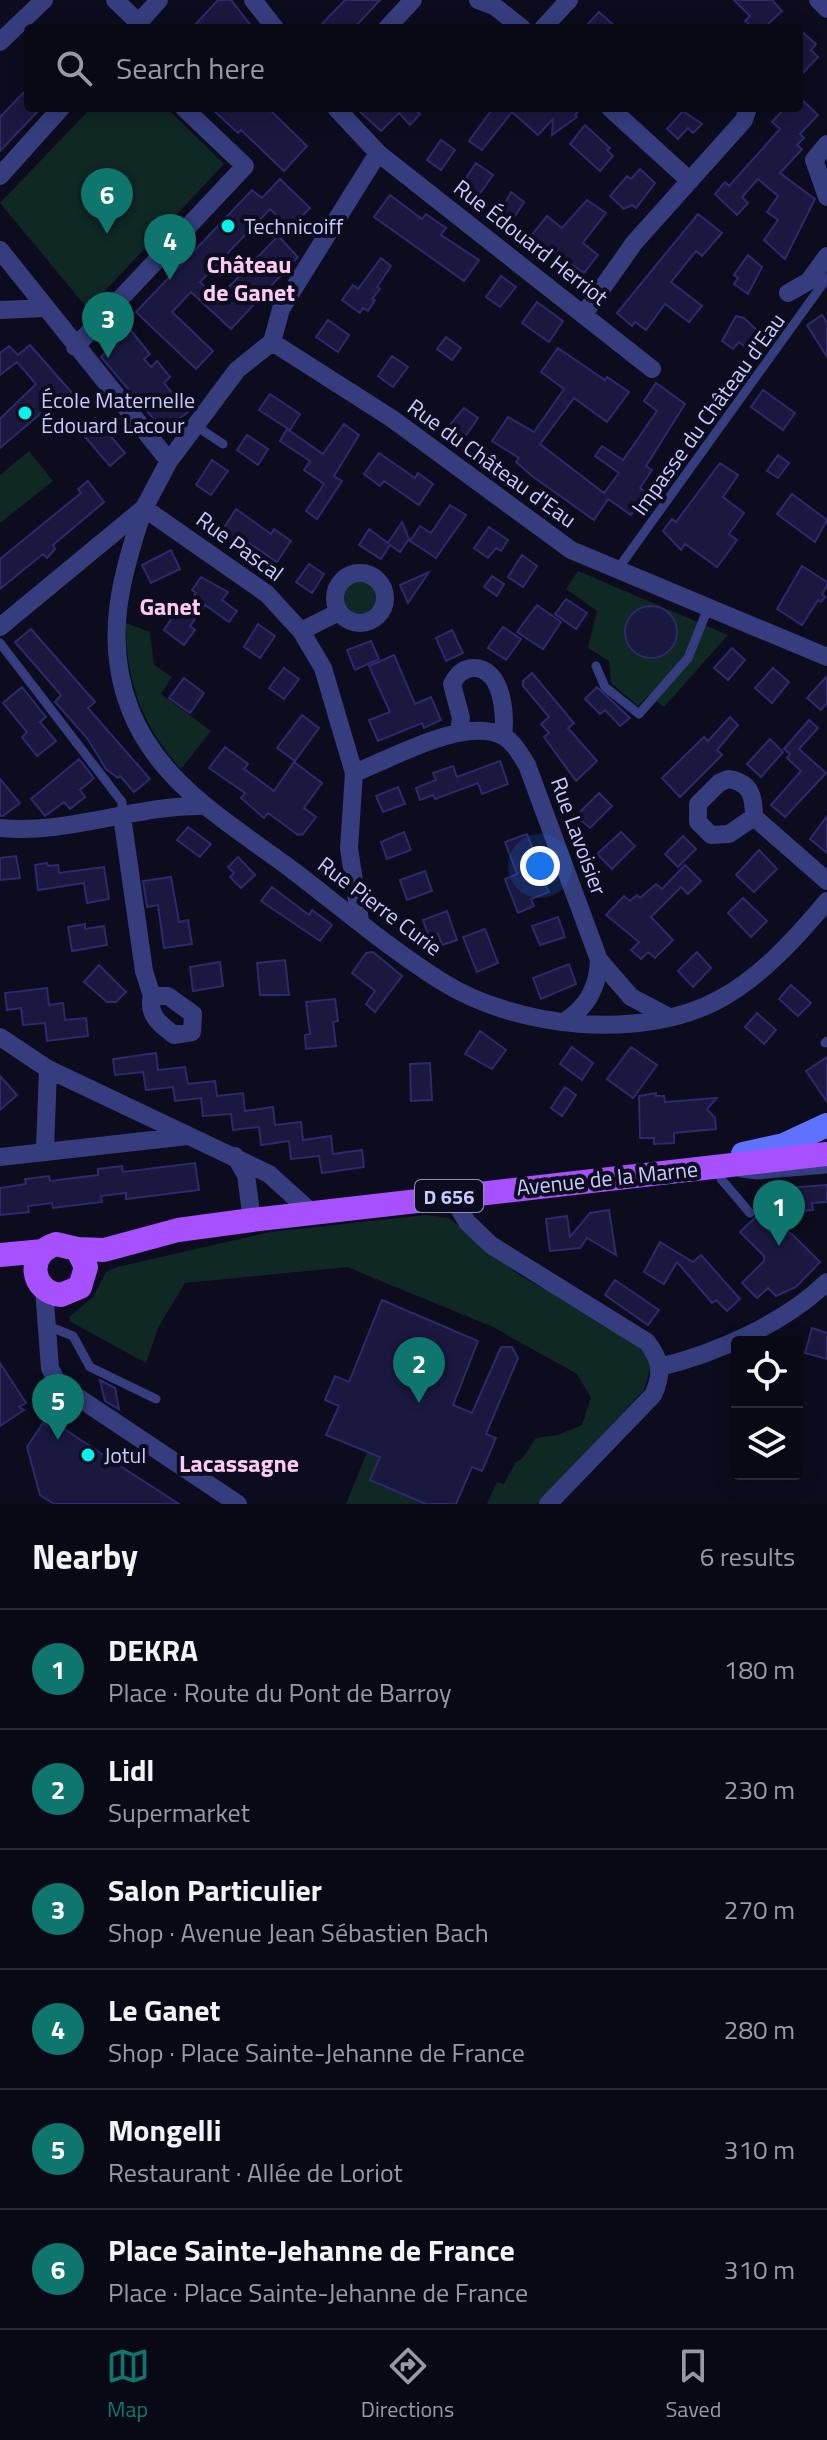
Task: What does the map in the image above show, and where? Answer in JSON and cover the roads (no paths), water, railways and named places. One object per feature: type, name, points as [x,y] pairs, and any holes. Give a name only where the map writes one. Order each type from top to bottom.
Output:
[{"type":"main road","name":"D 656","points":[[645,1172],[766,1150],[827,1125]]},
{"type":"main road","name":"Avenue de la Marne","points":[[82,1258],[178,1230],[645,1172],[827,1154]]},
{"type":"main road","points":[[0,1255],[43,1251],[63,1243],[82,1258],[84,1281],[49,1287],[0,1268]]},
{"type":"main road","points":[[43,1251],[35,1263],[49,1287]]},
{"type":"street","points":[[0,42],[44,0]]},
{"type":"street","points":[[115,0],[135,24]]},
{"type":"street","points":[[137,24],[159,0]]},
{"type":"street","points":[[253,0],[272,24]]},
{"type":"street","points":[[391,24],[413,0]]},
{"type":"street","points":[[478,0],[494,6],[517,24]]},
{"type":"street","points":[[547,24],[569,0]]},
{"type":"street","points":[[818,0],[827,9]]},
{"type":"street","points":[[0,176],[57,112]]},
{"type":"street","points":[[75,347],[245,166],[188,112]]},
{"type":"street","name":"Rue Édouard Herriot","points":[[340,112],[378,153],[652,369]]},
{"type":"street","points":[[614,112],[690,181]]},
{"type":"street","points":[[584,314],[634,243],[744,120],[747,112]]},
{"type":"street","points":[[827,144],[814,160],[827,197]]},
{"type":"street","points":[[0,627],[144,508],[169,461],[237,370],[272,342],[281,309],[378,153]]},
{"type":"street","points":[[788,293],[809,281],[827,256]]},
{"type":"street","points":[[2,259],[169,461]]},
{"type":"street","points":[[0,310],[45,308]]},
{"type":"street","name":"Rue du Château d'Eau","points":[[272,342],[391,418],[542,532],[571,550],[827,657]]},
{"type":"street","name":"Rue Pascal","points":[[144,508],[249,580],[301,631],[331,689],[354,773],[349,848],[360,921]]},
{"type":"street","name":"Rue Pierre Curie","points":[[144,508],[119,588],[116,612],[122,685],[140,731],[155,756],[206,806],[442,982],[475,999],[527,1016],[564,1022],[618,1024],[691,1013],[741,986],[779,953],[827,901]]},
{"type":"street","points":[[301,631],[339,612]]},
{"type":"street","points":[[354,773],[459,732],[477,730],[503,736],[504,705],[489,674],[476,668],[461,672],[452,684],[461,718],[459,732]]},
{"type":"street","name":"Rue Lavoisier","points":[[503,736],[513,743],[527,765],[599,960],[631,997],[669,1017]]},
{"type":"street","points":[[0,828],[16,830],[172,807],[206,806]]},
{"type":"street","points":[[122,816],[144,971],[152,996]]},
{"type":"street","points":[[754,817],[827,881]]},
{"type":"street","points":[[564,1022],[587,1003],[598,975],[599,960]]},
{"type":"street","points":[[0,1037],[48,1069],[269,1174],[311,1212]]},
{"type":"street","points":[[45,1150],[48,1069]]},
{"type":"street","points":[[0,1157],[191,1136]]},
{"type":"street","points":[[235,1156],[246,1175],[252,1220]]},
{"type":"street","points":[[451,1195],[467,1222],[491,1245],[647,1342],[660,1367],[653,1395],[548,1504]]},
{"type":"street","points":[[660,1367],[692,1359],[759,1327],[811,1298],[827,1282]]},
{"type":"street","points":[[49,1287],[50,1368],[58,1384],[238,1504]]},
{"type":"lane","name":"Impasse du Château d'Eau","points":[[617,570],[827,278]]},
{"type":"lane","points":[[196,426],[223,444]]},
{"type":"lane","points":[[596,666],[605,687],[639,714],[688,658],[708,608]]},
{"type":"lane","points":[[0,643],[122,802],[122,816]]},
{"type":"lane","points":[[750,1213],[721,1179],[727,1166],[743,1175],[827,1169]]},
{"type":"lane","points":[[48,1326],[73,1336],[90,1367],[156,1399]]},
{"type":"place","name":"Technicoiff","points":[[228,226]]},
{"type":"place","name":"Place Sainte-Jehanne de France","points":[[107,234]]},
{"type":"place","name":"Le Ganet","points":[[170,280]]},
{"type":"place","name":"Salon Particulier","points":[[108,358]]},
{"type":"place","name":"École Maternelle Édouard Lacour","points":[[25,413]]},
{"type":"place","name":"DEKRA","points":[[779,1246]]},
{"type":"place","name":"Lidl","points":[[419,1403]]},
{"type":"place","name":"Mongelli","points":[[58,1440]]},
{"type":"place","name":"Jotul","points":[[88,1455]]},
{"type":"district","name":"Château de Ganet","points":[[249,278]]},
{"type":"district","name":"Ganet","points":[[170,606]]},
{"type":"district","name":"Lacassagne","points":[[239,1463]]}]
